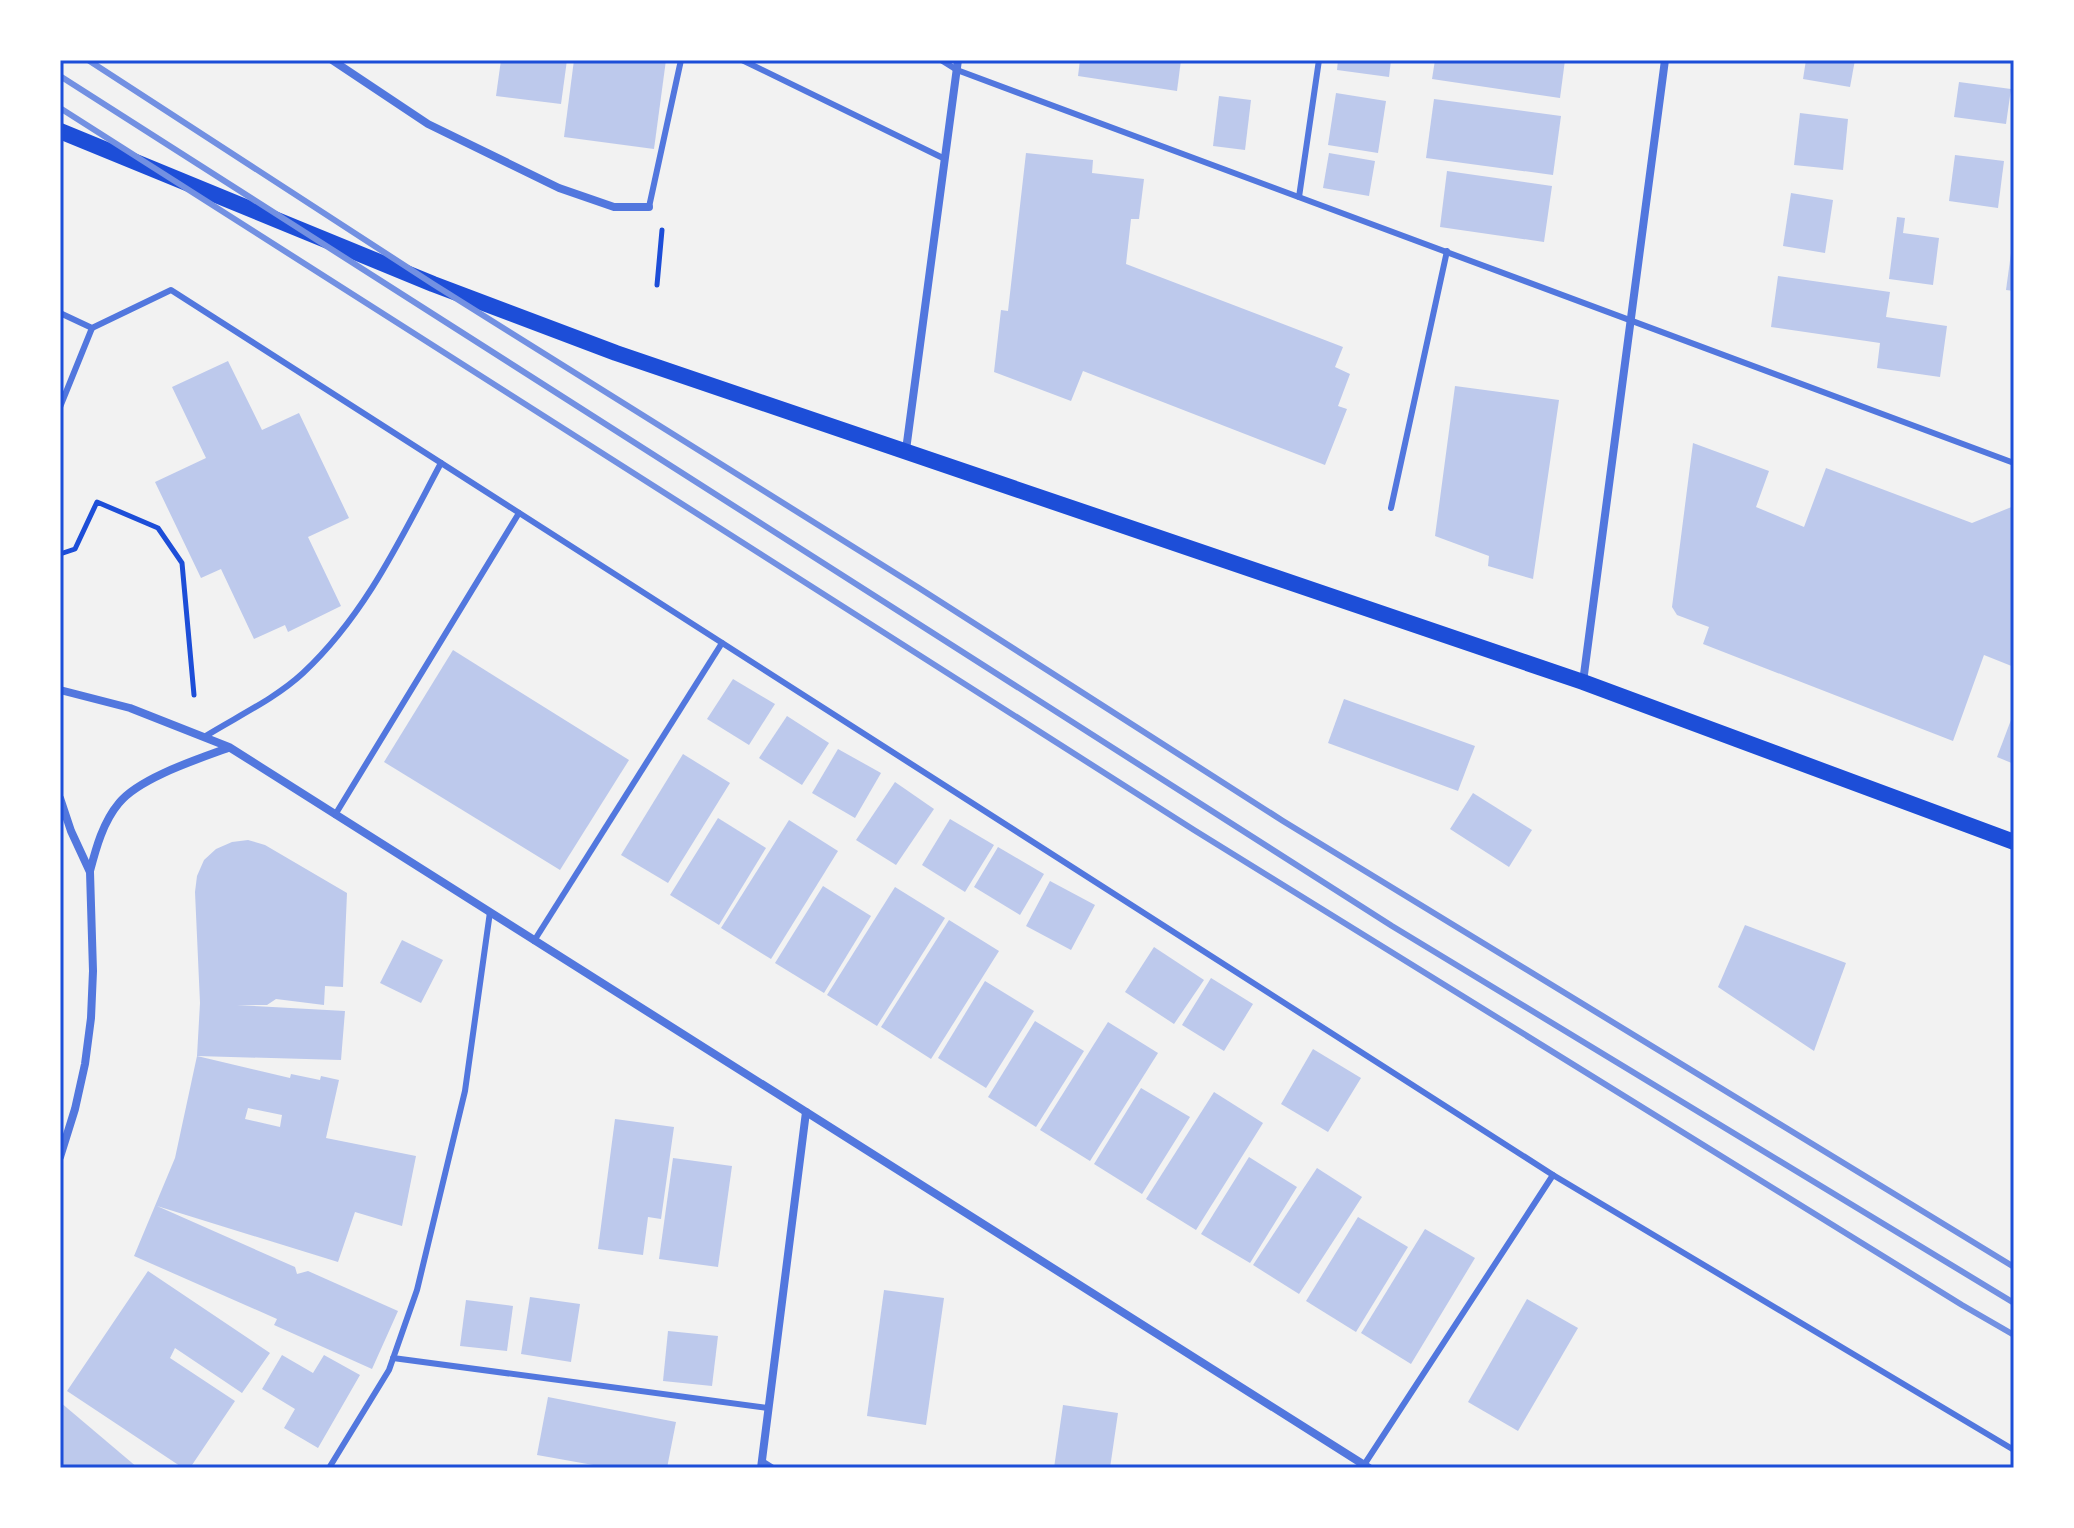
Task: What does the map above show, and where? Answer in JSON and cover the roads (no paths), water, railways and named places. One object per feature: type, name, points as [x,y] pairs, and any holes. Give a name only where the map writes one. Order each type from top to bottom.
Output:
[{"type":"main road","points":[[60,131],[447,289],[616,353],[1583,682],[2014,842]]},
{"type":"street","points":[[332,60],[428,124],[559,188],[614,207],[649,207]]},
{"type":"street","points":[[1583,682],[1665,60]]},
{"type":"street","points":[[906,450],[957,65]]},
{"type":"street","points":[[60,690],[130,708],[229,747],[1367,1466]]},
{"type":"street","points":[[60,1157],[75,1109],[91,1018],[90,872],[98,841],[119,802],[161,774],[229,747]]},
{"type":"street","points":[[60,798],[90,872]]},
{"type":"street","points":[[761,1464],[806,1112]]},
{"type":"lane","points":[[649,207],[681,60]]},
{"type":"lane","points":[[742,60],[945,159]]},
{"type":"lane","points":[[941,60],[2014,463]]},
{"type":"lane","points":[[1299,197],[1319,60]]},
{"type":"lane","points":[[1391,508],[1447,251]]},
{"type":"lane","points":[[60,407],[92,328],[171,290],[1553,1175],[2014,1450]]},
{"type":"lane","points":[[60,313],[92,328]]},
{"type":"lane","points":[[204,737],[301,675],[336,640],[364,603],[441,463]]},
{"type":"lane","points":[[335,815],[519,513]]},
{"type":"lane","points":[[534,941],[722,643]]},
{"type":"lane","points":[[329,1468],[389,1370],[417,1290],[459,1119],[490,912]]},
{"type":"lane","points":[[1367,1466],[1553,1175]]},
{"type":"lane","points":[[393,1358],[768,1408]]},
{"type":"lane","points":[[761,1464],[773,1468]]},
{"type":"railway","points":[[88,60],[433,284],[919,588],[1283,821],[2014,1267]]},
{"type":"railway","points":[[60,76],[1392,926],[2014,1303]]},
{"type":"railway","points":[[60,108],[1194,830],[2014,1335]]}]
